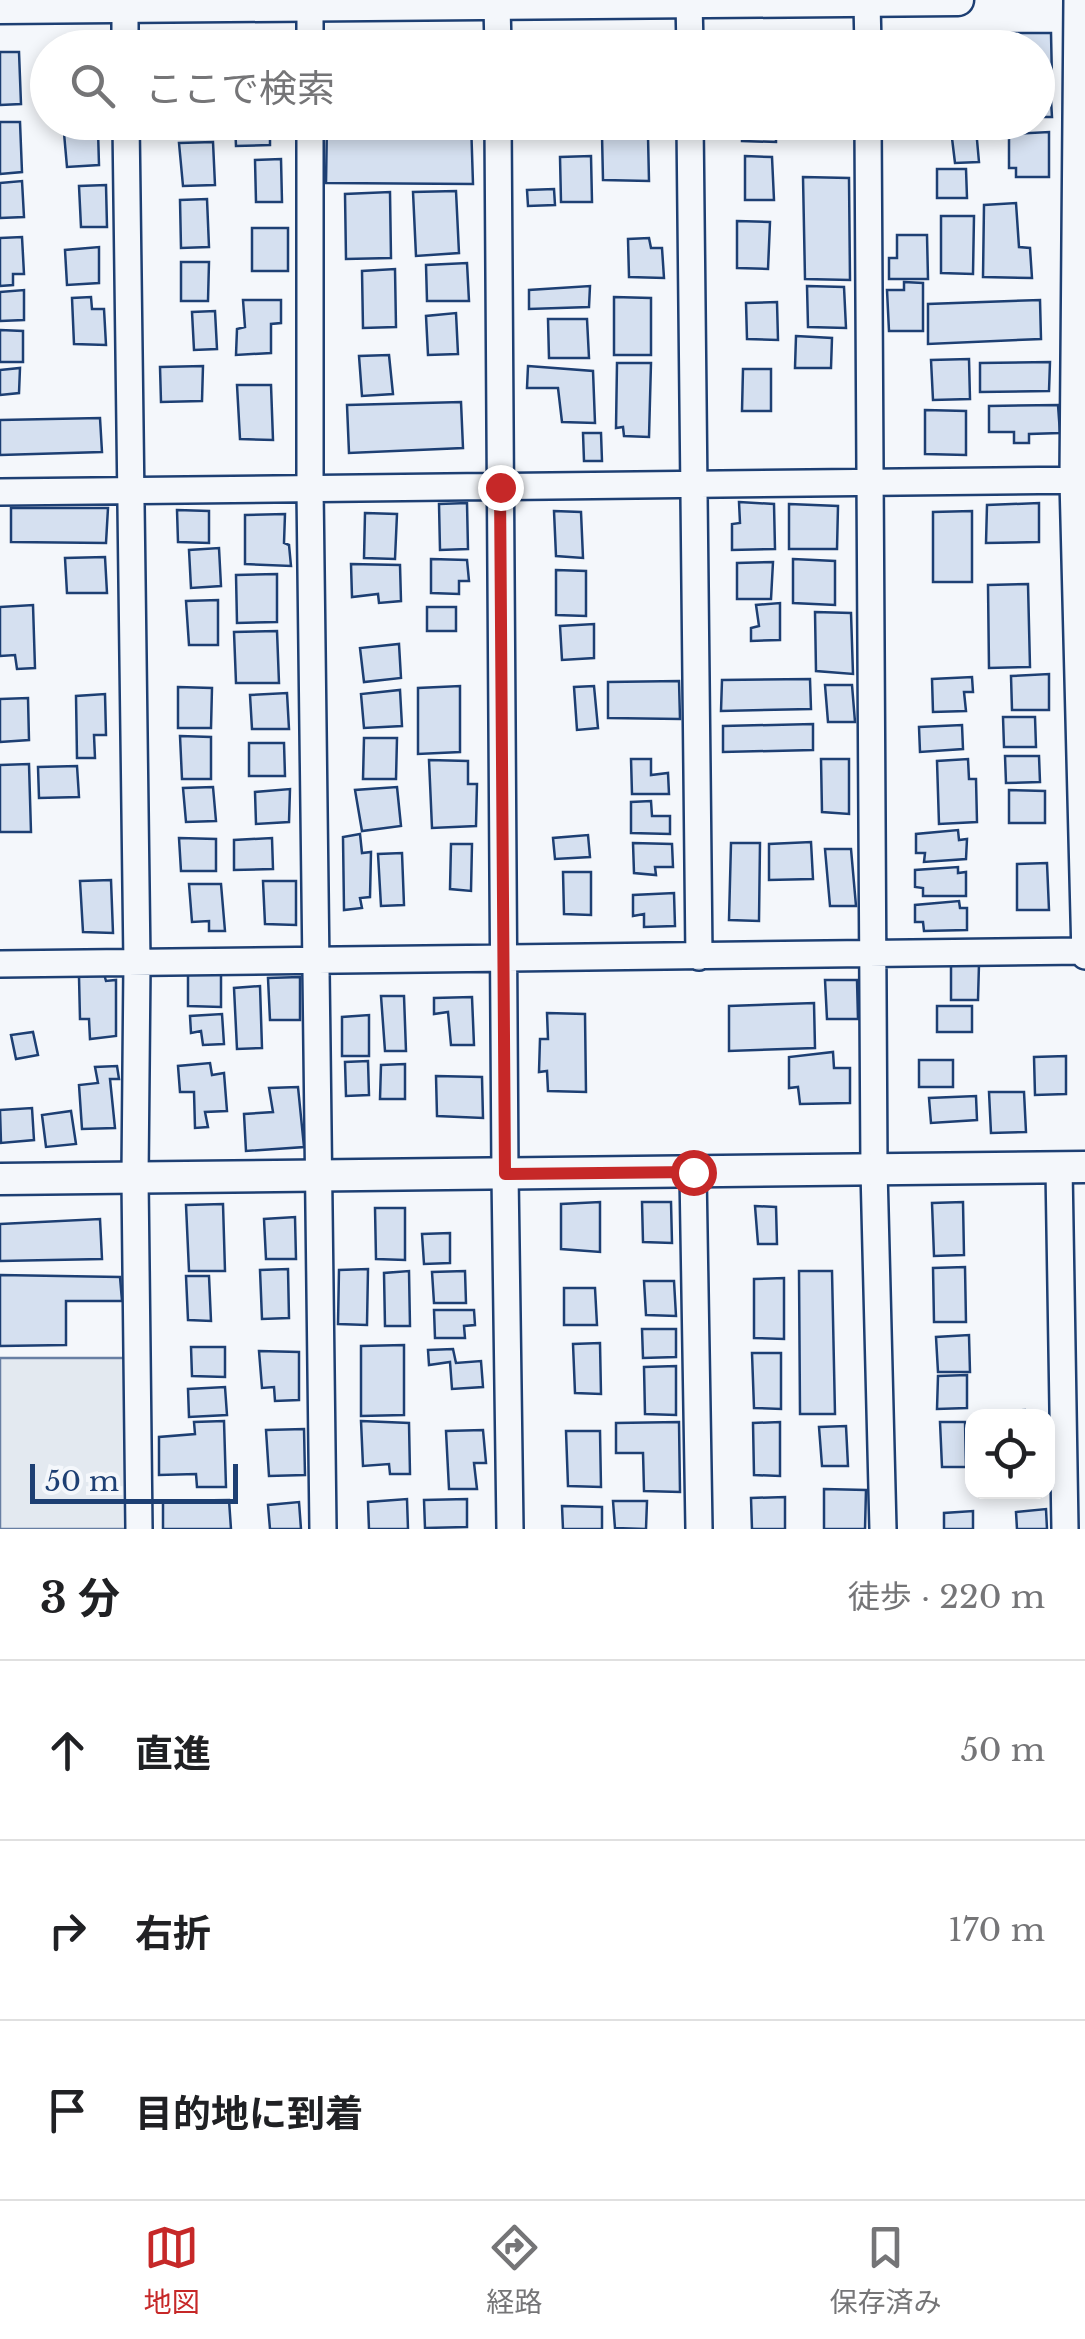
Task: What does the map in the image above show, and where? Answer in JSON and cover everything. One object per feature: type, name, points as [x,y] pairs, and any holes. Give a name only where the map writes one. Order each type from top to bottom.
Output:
[{"type":"street","points":[[0,8],[125,3],[310,6],[958,0]]},
{"type":"street","points":[[0,964],[1085,954],[1077,0]]},
{"type":"street","points":[[689,2],[690,30]]},
{"type":"street","points":[[867,2],[868,30]]},
{"type":"street","points":[[125,3],[125,30]]},
{"type":"street","points":[[497,5],[498,30]]},
{"type":"street","points":[[310,6],[310,30]]},
{"type":"street","points":[[126,140],[137,962],[139,1529]]},
{"type":"street","points":[[310,140],[310,489],[323,1529]]},
{"type":"street","points":[[498,140],[510,1529]]},
{"type":"street","points":[[690,140],[700,956]]},
{"type":"street","points":[[868,140],[874,1170],[883,1529]]},
{"type":"street","points":[[0,492],[1079,480]]},
{"type":"street","points":[[0,1179],[1072,1168],[1065,1529]]},
{"type":"street","points":[[693,1172],[699,1529]]},
{"type":"shaded area","points":[[0,1358],[125,1358],[126,1529],[0,1529]]},
{"type":"building","points":[[0,52],[19,52],[21,104],[0,105]]},
{"type":"building","points":[[0,122],[20,122],[22,172],[0,174]]},
{"type":"building","points":[[65,140],[98,140],[99,165],[67,167]]},
{"type":"building","points":[[236,140],[270,140],[270,145],[236,146]]},
{"type":"building","points":[[327,140],[472,140],[473,184],[326,183]]},
{"type":"building","points":[[602,140],[648,140],[649,181],[603,180]]},
{"type":"building","points":[[952,140],[977,140],[979,162],[955,163]]},
{"type":"building","points":[[1009,140],[1049,140],[1049,177],[1016,177],[1016,168],[1009,168]]},
{"type":"building","points":[[213,142],[215,185],[183,186],[179,143]]},
{"type":"building","points":[[591,156],[592,202],[561,202],[560,157]]},
{"type":"building","points":[[745,156],[772,157],[774,200],[745,200]]},
{"type":"building","points":[[281,159],[282,202],[256,202],[255,160]]},
{"type":"building","points":[[937,169],[966,169],[967,198],[937,198]]},
{"type":"building","points":[[803,177],[849,178],[850,280],[805,279]]},
{"type":"building","points":[[22,181],[24,217],[0,218],[0,183]]},
{"type":"building","points":[[106,185],[107,227],[81,227],[79,186]]},
{"type":"building","points":[[554,189],[555,205],[528,206],[527,190]]},
{"type":"building","points":[[456,191],[459,253],[416,256],[413,192]]},
{"type":"building","points":[[390,192],[391,258],[346,259],[345,194]]},
{"type":"building","points":[[207,199],[209,247],[181,248],[180,200]]},
{"type":"building","points":[[1016,203],[1019,247],[1030,248],[1032,278],[983,277],[984,205]]},
{"type":"building","points":[[941,216],[974,216],[973,274],[941,273]]},
{"type":"building","points":[[737,221],[770,222],[768,269],[737,268]]},
{"type":"building","points":[[252,228],[288,228],[288,271],[252,271]]},
{"type":"building","points":[[897,235],[927,235],[928,279],[889,279],[889,258],[897,258]]},
{"type":"building","points":[[22,237],[24,274],[13,274],[13,285],[0,286],[0,238]]},
{"type":"building","points":[[649,238],[651,248],[662,248],[664,278],[629,277],[628,239]]},
{"type":"building","points":[[99,247],[99,283],[67,285],[65,250]]},
{"type":"building","points":[[181,262],[209,262],[208,301],[181,301]]},
{"type":"building","points":[[467,263],[469,301],[427,301],[426,265]]},
{"type":"building","points":[[395,269],[396,327],[363,328],[362,271]]},
{"type":"building","points":[[904,282],[923,283],[923,331],[889,331],[887,290],[904,290]]},
{"type":"building","points":[[590,286],[589,307],[529,309],[529,290]]},
{"type":"building","points":[[807,286],[844,287],[846,328],[808,327]]},
{"type":"building","points":[[24,290],[24,320],[0,321],[0,292]]},
{"type":"building","points":[[91,297],[92,309],[104,309],[106,345],[74,344],[72,298]]},
{"type":"building","points":[[614,297],[651,298],[651,355],[614,355]]},
{"type":"building","points":[[243,300],[281,300],[281,323],[271,324],[271,353],[236,355],[237,329],[245,327]]},
{"type":"building","points":[[1040,300],[1041,339],[928,344],[928,304]]},
{"type":"building","points":[[777,302],[778,340],[747,339],[746,303]]},
{"type":"building","points":[[215,311],[217,349],[194,350],[192,312]]},
{"type":"building","points":[[456,313],[458,354],[428,355],[426,316]]},
{"type":"building","points":[[548,319],[587,319],[589,358],[549,358]]},
{"type":"building","points":[[0,330],[23,331],[23,362],[0,362]]},
{"type":"building","points":[[796,336],[832,338],[831,368],[795,368]]},
{"type":"building","points":[[389,355],[393,394],[362,396],[359,356]]},
{"type":"building","points":[[969,359],[970,399],[933,400],[931,360]]},
{"type":"building","points":[[1050,362],[1049,391],[980,392],[980,363]]},
{"type":"building","points":[[617,363],[651,363],[649,437],[624,436],[623,427],[616,428]]},
{"type":"building","points":[[203,366],[202,401],[161,402],[160,367]]},
{"type":"building","points":[[528,366],[593,371],[595,423],[562,422],[558,388],[527,388]]},
{"type":"building","points":[[20,368],[19,393],[0,395],[0,370]]},
{"type":"building","points":[[743,369],[771,369],[771,411],[742,411]]},
{"type":"building","points":[[237,385],[271,385],[273,440],[240,439]]},
{"type":"building","points":[[461,402],[463,448],[349,453],[347,405]]},
{"type":"building","points":[[1058,405],[1060,433],[1029,434],[1029,443],[1014,443],[1014,432],[989,432],[989,406]]},
{"type":"building","points":[[925,410],[966,411],[966,455],[925,454]]},
{"type":"building","points":[[100,418],[102,452],[0,455],[0,420]]},
{"type":"building","points":[[583,433],[601,433],[602,461],[584,461]]},
{"type":"building","points":[[739,502],[774,504],[775,549],[732,550],[732,524],[740,523]]},
{"type":"building","points":[[467,503],[468,549],[440,550],[439,504]]},
{"type":"building","points":[[1039,503],[1039,542],[986,543],[987,505]]},
{"type":"building","points":[[789,504],[838,506],[837,549],[789,549]]},
{"type":"building","points":[[11,508],[108,508],[106,543],[11,542]]},
{"type":"building","points":[[177,510],[209,511],[209,543],[178,542]]},
{"type":"building","points":[[554,511],[581,512],[583,558],[556,556]]},
{"type":"building","points":[[972,511],[972,582],[933,582],[933,512]]},
{"type":"building","points":[[365,513],[397,514],[395,559],[364,558]]},
{"type":"building","points":[[285,514],[284,543],[289,545],[291,566],[245,564],[245,515]]},
{"type":"building","points":[[219,548],[221,586],[191,588],[189,550]]},
{"type":"building","points":[[105,557],[107,593],[67,593],[65,558]]},
{"type":"building","points":[[431,559],[467,560],[469,581],[459,581],[459,594],[431,593]]},
{"type":"building","points":[[793,559],[835,561],[835,605],[793,603]]},
{"type":"building","points":[[773,562],[771,599],[737,599],[737,563]]},
{"type":"building","points":[[351,564],[400,565],[401,601],[379,603],[378,594],[352,597]]},
{"type":"building","points":[[556,570],[586,571],[586,616],[556,615]]},
{"type":"building","points":[[277,574],[277,622],[237,623],[236,575]]},
{"type":"building","points":[[1028,584],[1030,667],[989,668],[988,585]]},
{"type":"building","points":[[218,600],[218,645],[189,645],[186,601]]},
{"type":"building","points":[[780,603],[780,640],[751,641],[751,628],[759,626],[756,605]]},
{"type":"building","points":[[33,605],[35,668],[17,669],[15,655],[0,656],[0,607]]},
{"type":"building","points":[[427,607],[456,607],[456,631],[427,631]]},
{"type":"building","points":[[815,612],[851,613],[853,674],[816,671]]},
{"type":"building","points":[[594,624],[594,658],[562,660],[560,626]]},
{"type":"building","points":[[277,631],[279,683],[236,683],[234,632]]},
{"type":"building","points":[[399,644],[401,678],[364,682],[360,648]]},
{"type":"building","points":[[1049,674],[1049,710],[1012,710],[1011,676]]},
{"type":"building","points":[[972,677],[973,692],[964,692],[966,711],[933,712],[932,679]]},
{"type":"building","points":[[810,679],[811,709],[721,711],[722,680]]},
{"type":"building","points":[[679,681],[680,719],[608,718],[608,682]]},
{"type":"building","points":[[825,685],[852,685],[855,722],[828,722]]},
{"type":"building","points":[[460,686],[460,752],[418,754],[418,688]]},
{"type":"building","points":[[594,686],[598,728],[577,730],[574,687]]},
{"type":"building","points":[[178,687],[212,688],[211,728],[178,728]]},
{"type":"building","points":[[400,690],[402,726],[364,728],[361,694]]},
{"type":"building","points":[[287,693],[289,729],[252,729],[250,695]]},
{"type":"building","points":[[105,694],[106,735],[94,735],[95,758],[77,758],[76,696]]},
{"type":"building","points":[[28,698],[29,740],[0,742],[0,699]]},
{"type":"building","points":[[1003,717],[1035,717],[1036,747],[1004,747]]},
{"type":"building","points":[[813,724],[813,750],[723,752],[723,726]]},
{"type":"building","points":[[962,725],[963,749],[920,752],[919,727]]},
{"type":"building","points":[[180,736],[211,737],[211,779],[182,779]]},
{"type":"building","points":[[364,738],[397,738],[396,779],[363,779]]},
{"type":"building","points":[[249,743],[284,743],[285,776],[249,776]]},
{"type":"building","points":[[1005,756],[1039,756],[1040,782],[1006,783]]},
{"type":"building","points":[[631,759],[651,759],[651,775],[668,773],[669,794],[632,794]]},
{"type":"building","points":[[821,759],[849,759],[849,814],[822,812]]},
{"type":"building","points":[[968,759],[969,779],[976,779],[977,822],[939,824],[937,761]]},
{"type":"building","points":[[429,760],[468,761],[468,784],[477,784],[476,826],[432,828]]},
{"type":"building","points":[[29,764],[31,832],[0,832],[0,765]]},
{"type":"building","points":[[77,766],[79,797],[39,798],[38,767]]},
{"type":"building","points":[[213,787],[216,821],[186,822],[183,788]]},
{"type":"building","points":[[397,787],[401,826],[362,831],[355,790]]},
{"type":"building","points":[[290,789],[289,822],[256,824],[255,792]]},
{"type":"building","points":[[1009,790],[1045,791],[1045,823],[1009,823]]},
{"type":"building","points":[[651,801],[652,816],[670,816],[670,834],[631,833],[631,802]]},
{"type":"building","points":[[958,830],[959,840],[967,839],[966,859],[924,862],[925,853],[916,853],[916,834]]},
{"type":"building","points":[[360,834],[362,853],[371,852],[370,897],[360,898],[362,908],[344,910],[343,837]]},
{"type":"building","points":[[588,835],[590,857],[555,859],[553,838]]},
{"type":"building","points":[[179,838],[216,839],[216,871],[181,871]]},
{"type":"building","points":[[272,838],[273,869],[234,870],[234,840]]},
{"type":"building","points":[[811,842],[813,879],[769,880],[769,844]]},
{"type":"building","points":[[633,843],[672,844],[673,867],[655,867],[656,875],[634,873]]},
{"type":"building","points":[[731,843],[760,843],[759,921],[729,920]]},
{"type":"building","points":[[451,844],[472,844],[471,891],[450,889]]},
{"type":"building","points":[[825,849],[851,849],[856,906],[830,906]]},
{"type":"building","points":[[402,853],[404,905],[381,906],[378,854]]},
{"type":"building","points":[[1047,863],[1049,910],[1017,910],[1017,864]]},
{"type":"building","points":[[958,867],[958,873],[966,872],[966,896],[923,896],[923,888],[915,887],[915,870]]},
{"type":"building","points":[[563,872],[591,872],[591,915],[564,914]]},
{"type":"building","points":[[111,880],[113,933],[83,932],[80,881]]},
{"type":"building","points":[[263,881],[296,881],[296,925],[265,924]]},
{"type":"building","points":[[189,884],[221,884],[225,931],[209,931],[209,921],[192,922]]},
{"type":"building","points":[[674,893],[675,926],[644,927],[644,914],[633,916],[633,895]]},
{"type":"building","points":[[959,901],[960,908],[967,908],[967,930],[924,931],[923,922],[915,922],[915,905]]},
{"type":"building","points":[[951,964],[979,964],[978,1000],[951,1000]]},
{"type":"building","points":[[188,971],[221,972],[221,1007],[188,1006]]},
{"type":"building","points":[[104,974],[106,981],[116,980],[116,1036],[90,1039],[89,1019],[80,1019],[79,977]]},
{"type":"building","points":[[300,977],[300,1020],[270,1020],[268,978]]},
{"type":"building","points":[[825,980],[857,980],[858,1019],[827,1019]]},
{"type":"building","points":[[260,986],[262,1048],[237,1049],[234,988]]},
{"type":"building","points":[[381,996],[404,996],[406,1051],[385,1051]]},
{"type":"building","points":[[472,997],[474,1045],[451,1045],[448,1012],[434,1014],[434,998]]},
{"type":"building","points":[[814,1003],[815,1048],[729,1051],[729,1006]]},
{"type":"building","points":[[937,1006],[972,1006],[972,1032],[937,1032]]},
{"type":"building","points":[[547,1013],[585,1014],[586,1092],[548,1091],[547,1071],[539,1072],[540,1039],[548,1039]]},
{"type":"building","points":[[222,1014],[224,1044],[203,1045],[201,1031],[191,1033],[190,1016]]},
{"type":"building","points":[[369,1015],[369,1056],[342,1056],[342,1017]]},
{"type":"building","points":[[33,1032],[38,1055],[16,1059],[11,1035]]},
{"type":"building","points":[[833,1052],[834,1068],[850,1068],[850,1103],[800,1104],[798,1087],[789,1088],[789,1057]]},
{"type":"building","points":[[1066,1056],[1066,1094],[1035,1095],[1034,1057]]},
{"type":"building","points":[[919,1060],[953,1060],[953,1087],[919,1087]]},
{"type":"building","points":[[368,1061],[369,1095],[346,1096],[345,1062]]},
{"type":"building","points":[[210,1063],[212,1075],[224,1073],[227,1111],[205,1112],[208,1127],[195,1128],[194,1092],[180,1092],[178,1066]]},
{"type":"building","points":[[405,1064],[405,1099],[380,1099],[381,1065]]},
{"type":"building","points":[[117,1066],[119,1079],[110,1079],[115,1128],[82,1129],[79,1085],[98,1083],[95,1067]]},
{"type":"building","points":[[436,1076],[482,1077],[483,1118],[437,1116]]},
{"type":"building","points":[[298,1087],[304,1147],[246,1151],[244,1114],[273,1112],[269,1088]]},
{"type":"building","points":[[989,1092],[1024,1092],[1026,1132],[991,1133]]},
{"type":"building","points":[[976,1096],[977,1120],[931,1123],[929,1098]]},
{"type":"building","points":[[32,1108],[34,1140],[1,1143],[0,1110]]},
{"type":"building","points":[[71,1111],[76,1144],[46,1147],[42,1115]]},
{"type":"building","points":[[600,1202],[600,1252],[561,1249],[561,1204]]},
{"type":"building","points":[[642,1202],[671,1202],[672,1243],[643,1242]]},
{"type":"building","points":[[963,1202],[964,1255],[934,1256],[932,1203]]},
{"type":"building","points":[[223,1204],[225,1271],[189,1271],[186,1205]]},
{"type":"building","points":[[755,1206],[776,1207],[777,1244],[758,1244]]},
{"type":"building","points":[[375,1208],[405,1208],[405,1260],[376,1259]]},
{"type":"building","points":[[295,1217],[296,1259],[266,1259],[264,1219]]},
{"type":"building","points":[[100,1219],[102,1259],[0,1261],[0,1224]]},
{"type":"building","points":[[450,1233],[450,1263],[424,1264],[422,1234]]},
{"type":"building","points":[[965,1267],[966,1322],[934,1322],[933,1268]]},
{"type":"building","points":[[288,1269],[289,1318],[262,1319],[260,1270]]},
{"type":"building","points":[[368,1269],[367,1325],[338,1324],[339,1270]]},
{"type":"building","points":[[409,1271],[410,1326],[385,1326],[384,1273]]},
{"type":"building","points":[[465,1271],[466,1303],[434,1303],[432,1272]]},
{"type":"building","points":[[799,1271],[832,1271],[835,1414],[800,1414]]},
{"type":"building","points":[[0,1275],[120,1277],[122,1301],[66,1301],[66,1345],[0,1346]]},
{"type":"building","points":[[186,1276],[209,1276],[211,1321],[188,1320]]},
{"type":"building","points":[[784,1278],[784,1339],[754,1338],[754,1279]]},
{"type":"building","points":[[644,1281],[674,1281],[676,1316],[646,1315]]},
{"type":"building","points":[[564,1288],[595,1288],[597,1325],[564,1325]]},
{"type":"building","points":[[434,1310],[474,1310],[475,1325],[464,1326],[465,1338],[435,1338]]},
{"type":"building","points":[[642,1329],[676,1329],[676,1357],[643,1358]]},
{"type":"building","points":[[969,1335],[970,1372],[938,1372],[936,1337]]},
{"type":"building","points":[[600,1343],[601,1394],[575,1393],[573,1344]]},
{"type":"building","points":[[404,1345],[404,1415],[361,1416],[361,1346]]},
{"type":"building","points":[[191,1347],[225,1347],[225,1377],[192,1376]]},
{"type":"building","points":[[453,1349],[456,1363],[481,1361],[483,1387],[452,1389],[450,1362],[429,1365],[428,1350]]},
{"type":"building","points":[[259,1351],[299,1352],[299,1400],[275,1401],[274,1387],[262,1388]]},
{"type":"building","points":[[752,1353],[781,1353],[781,1409],[754,1408]]},
{"type":"building","points":[[676,1366],[676,1415],[645,1414],[644,1367]]},
{"type":"building","points":[[967,1375],[967,1408],[937,1409],[938,1376]]},
{"type":"building","points":[[225,1387],[227,1415],[189,1417],[188,1389]]},
{"type":"building","points":[[224,1421],[226,1487],[197,1487],[196,1474],[159,1475],[159,1437],[195,1434],[194,1422]]},
{"type":"building","points":[[361,1421],[409,1423],[410,1474],[390,1474],[389,1464],[363,1466]]},
{"type":"building","points":[[679,1422],[680,1492],[644,1491],[643,1453],[616,1453],[616,1423]]},
{"type":"building","points":[[780,1422],[780,1476],[754,1475],[753,1423]]},
{"type":"building","points":[[940,1422],[965,1422],[965,1467],[942,1467]]},
{"type":"building","points":[[846,1426],[848,1466],[822,1466],[819,1427]]},
{"type":"building","points":[[304,1429],[305,1475],[269,1476],[266,1430]]},
{"type":"building","points":[[483,1430],[486,1463],[474,1463],[477,1489],[449,1489],[446,1431]]},
{"type":"building","points":[[566,1431],[600,1431],[601,1487],[568,1486]]},
{"type":"building","points":[[824,1489],[866,1490],[865,1529],[824,1529]]},
{"type":"building","points":[[785,1497],[785,1529],[752,1529],[751,1498]]},
{"type":"building","points":[[407,1499],[408,1529],[369,1529],[368,1502]]},
{"type":"building","points":[[467,1499],[467,1527],[425,1528],[424,1500]]},
{"type":"building","points":[[229,1500],[231,1529],[163,1529],[163,1501]]},
{"type":"building","points":[[613,1501],[647,1501],[646,1529],[615,1528]]},
{"type":"building","points":[[299,1502],[301,1529],[270,1529],[268,1505]]},
{"type":"building","points":[[562,1506],[602,1507],[602,1529],[563,1529]]},
{"type":"building","points":[[1046,1509],[1047,1529],[1017,1529],[1016,1512]]},
{"type":"building","points":[[973,1511],[973,1529],[944,1529],[944,1513]]},
{"type":"route","points":[[500,487],[505,1174],[693,1172]]}]
